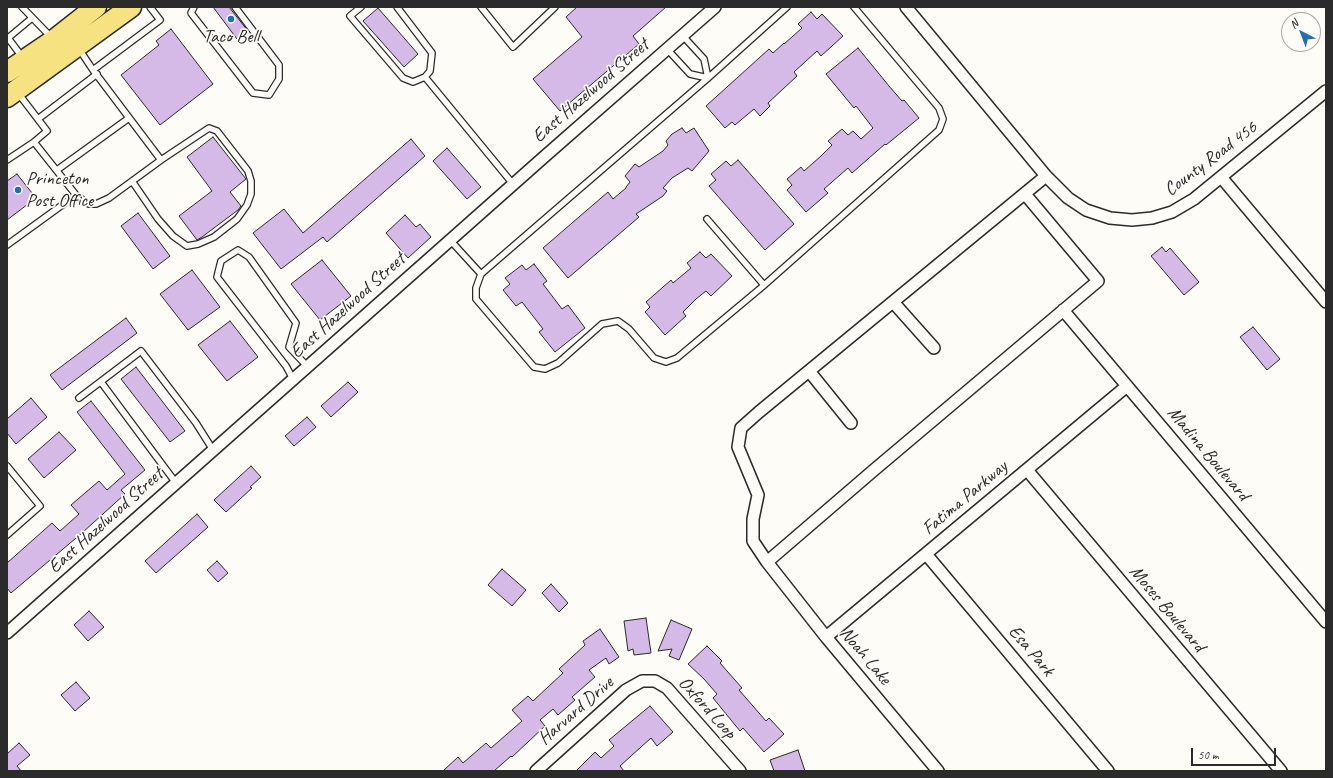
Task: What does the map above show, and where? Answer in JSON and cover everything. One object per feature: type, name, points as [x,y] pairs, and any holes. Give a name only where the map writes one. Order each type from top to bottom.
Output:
[{"type":"highway","points":[[7,72],[54,40],[96,7]]},
{"type":"highway","points":[[12,94],[131,7]]},
{"type":"street","name":"East Hazelwood Street","points":[[7,633],[307,366],[715,7]]},
{"type":"street","name":"County Road 456","points":[[906,7],[1046,176],[1068,198],[1086,210],[1110,218],[1132,220],[1152,218],[1172,212],[1194,199],[1326,91]]},
{"type":"street","name":"Noah Lake","points":[[938,771],[826,637],[752,541],[753,519],[758,494],[738,447],[741,428],[1046,176]]},
{"type":"street","points":[[1221,177],[1326,302]]},
{"type":"street","points":[[767,562],[1098,280],[1025,194]]},
{"type":"street","points":[[893,302],[934,348]]},
{"type":"street","name":"Madina Boulevard","points":[[1063,310],[1326,622]]},
{"type":"street","points":[[809,371],[851,422]]},
{"type":"street","name":"Fatima Parkway","points":[[826,637],[1127,386]]},
{"type":"street","name":"Moses Boulevard","points":[[1027,470],[1281,771]]},
{"type":"street","name":"Esa Park","points":[[926,554],[1108,771]]},
{"type":"street","name":"Harvard Drive","points":[[536,771],[626,690],[642,681]]},
{"type":"street","name":"Oxford Loop","points":[[642,681],[655,681],[667,688],[740,771]]},
{"type":"lane","points":[[22,7],[54,40]]},
{"type":"lane","points":[[38,119],[160,20],[150,7]]},
{"type":"lane","points":[[194,7],[191,13],[253,94],[268,95],[279,78],[279,65],[235,7]]},
{"type":"lane","points":[[361,7],[350,16],[403,78],[412,82],[425,77],[430,71],[432,52],[397,7]]},
{"type":"lane","points":[[481,7],[513,47],[555,7]]},
{"type":"lane","points":[[786,7],[708,78],[481,274],[476,288],[476,299],[534,367],[545,369],[558,363],[602,324],[618,321],[628,329],[654,358],[666,362],[678,358],[764,285],[939,130],[943,119],[939,108],[854,7]]},
{"type":"lane","points":[[25,59],[8,38],[32,18]]},
{"type":"lane","points":[[682,35],[704,59],[708,78]]},
{"type":"lane","points":[[78,47],[161,160]]},
{"type":"lane","points":[[667,49],[690,74],[708,78]]},
{"type":"lane","points":[[425,77],[513,184]]},
{"type":"lane","points":[[7,160],[48,131],[38,119],[12,94]]},
{"type":"lane","points":[[57,170],[129,118]]},
{"type":"lane","points":[[34,142],[76,195],[89,204],[96,204],[109,198],[132,181],[161,160],[209,128],[217,131],[248,171],[251,181],[251,194],[247,205],[237,219],[214,237],[198,244],[187,246],[174,236],[158,219],[132,181]]},
{"type":"lane","points":[[7,245],[76,195]]},
{"type":"lane","points":[[707,219],[764,285]]},
{"type":"lane","points":[[450,240],[481,274]]},
{"type":"lane","points":[[293,379],[286,366],[217,277],[221,261],[238,250],[250,257],[296,323],[289,347],[307,366]]},
{"type":"lane","points":[[79,398],[142,351],[196,423],[213,450]]},
{"type":"lane","points":[[101,382],[176,483]]},
{"type":"lane","points":[[7,466],[40,506],[7,535]]},
{"type":"building","name":"Taco Bell","points":[[213,7],[229,7],[248,31],[237,39]]},
{"type":"building","points":[[577,7],[666,7],[633,36],[639,44],[560,111],[533,79],[582,37],[566,17]]},
{"type":"building","points":[[378,8],[418,54],[404,67],[363,21]]},
{"type":"building","points":[[811,12],[817,19],[822,14],[843,36],[821,56],[817,51],[794,72],[797,76],[768,103],[770,106],[760,116],[754,109],[735,125],[732,122],[725,128],[706,106],[769,49],[773,53],[802,28],[798,24]]},
{"type":"building","points":[[171,29],[213,84],[160,125],[121,75],[159,45],[156,41]]},
{"type":"building","points":[[858,48],[902,101],[904,100],[919,118],[886,145],[885,144],[852,173],[848,168],[824,189],[828,193],[806,212],[787,190],[792,185],[787,179],[801,167],[804,171],[821,156],[832,145],[828,141],[842,129],[848,135],[853,131],[861,139],[873,128],[856,106],[854,108],[826,74]]},
{"type":"building","points":[[682,128],[686,133],[694,128],[709,151],[692,171],[688,168],[672,178],[663,188],[667,191],[663,196],[636,214],[639,217],[568,278],[543,248],[608,192],[613,199],[626,188],[630,182],[625,176],[635,164],[639,167],[663,151],[668,145],[666,141],[672,134]]},
{"type":"building","points":[[213,137],[246,179],[230,192],[241,206],[238,210],[197,240],[179,216],[212,191],[187,157]]},
{"type":"building","points":[[411,139],[425,156],[327,242],[323,237],[281,269],[253,233],[284,209],[303,233]]},
{"type":"building","points":[[447,148],[481,187],[467,199],[433,161]]},
{"type":"building","points":[[738,160],[794,224],[765,250],[709,186],[716,180],[711,174],[726,161],[731,166]]},
{"type":"building","name":"Princeton Post Office","points":[[17,174],[36,198],[7,220],[7,181]]},
{"type":"building","points":[[138,213],[170,256],[153,269],[121,226]]},
{"type":"building","points":[[405,215],[416,227],[420,224],[431,237],[408,258],[386,233]]},
{"type":"building","points":[[1162,247],[1166,252],[1170,248],[1199,282],[1184,295],[1151,256]]},
{"type":"building","points":[[700,252],[706,258],[711,254],[732,276],[711,296],[706,291],[696,299],[683,312],[686,316],[665,335],[645,312],[650,307],[646,302],[671,280],[673,283],[691,268],[687,263]]},
{"type":"building","points":[[322,260],[351,296],[320,320],[291,284]]},
{"type":"building","points":[[534,264],[547,281],[543,284],[562,309],[568,305],[585,328],[555,352],[539,332],[543,329],[522,302],[516,306],[503,290],[510,284],[505,278],[522,265],[526,270]]},
{"type":"building","points":[[192,270],[220,307],[188,330],[160,294]]},
{"type":"building","points":[[126,318],[137,333],[62,390],[50,375]]},
{"type":"building","points":[[230,321],[258,357],[227,381],[198,345]]},
{"type":"building","points":[[1253,327],[1280,359],[1267,370],[1240,337]]},
{"type":"building","points":[[136,367],[185,431],[170,442],[121,379]]},
{"type":"building","points":[[348,382],[358,392],[331,417],[321,406]]},
{"type":"building","points":[[31,398],[47,417],[16,444],[7,433],[7,419]]},
{"type":"building","points":[[91,401],[145,470],[121,490],[125,494],[82,533],[11,593],[7,588],[7,563],[52,523],[60,531],[79,514],[71,505],[99,481],[107,490],[125,474],[77,412]]},
{"type":"building","points":[[307,417],[316,427],[294,446],[285,436]]},
{"type":"building","points":[[59,432],[76,450],[44,478],[28,459]]},
{"type":"building","points":[[251,466],[261,477],[250,487],[252,488],[226,512],[214,500]]},
{"type":"building","points":[[197,514],[208,527],[156,573],[145,561]]},
{"type":"building","points":[[217,561],[228,573],[218,582],[207,570]]},
{"type":"building","points":[[502,569],[526,590],[512,606],[488,585]]},
{"type":"building","points":[[551,584],[568,603],[559,612],[542,593]]},
{"type":"building","points":[[89,611],[104,627],[88,641],[74,625]]},
{"type":"building","points":[[646,618],[651,653],[634,655],[633,649],[628,651],[624,621]]},
{"type":"building","points":[[671,620],[692,629],[679,660],[669,656],[672,649],[658,651]]},
{"type":"building","points":[[600,629],[619,657],[609,664],[606,658],[589,670],[595,677],[572,697],[575,700],[558,715],[553,709],[540,720],[545,726],[512,757],[511,756],[494,771],[443,771],[458,757],[463,763],[486,743],[491,748],[522,721],[512,710],[528,696],[533,701],[563,673],[559,669],[585,645],[583,641]]},
{"type":"building","points":[[707,646],[722,661],[720,663],[742,688],[739,690],[766,721],[769,718],[784,734],[764,752],[743,728],[740,731],[713,698],[717,694],[688,664]]},
{"type":"building","points":[[76,682],[90,698],[75,711],[61,695]]},
{"type":"building","points":[[650,706],[673,732],[657,746],[651,738],[620,766],[624,771],[576,771],[595,752],[601,758],[614,746],[609,740]]},
{"type":"building","points":[[19,743],[30,755],[17,766],[21,771],[7,771],[7,754]]},
{"type":"building","points":[[798,750],[805,771],[774,771],[770,760]]},
{"type":"place","name":"Taco Bell","points":[[231,19]]},
{"type":"place","name":"Princeton Post Office","points":[[18,190]]}]
